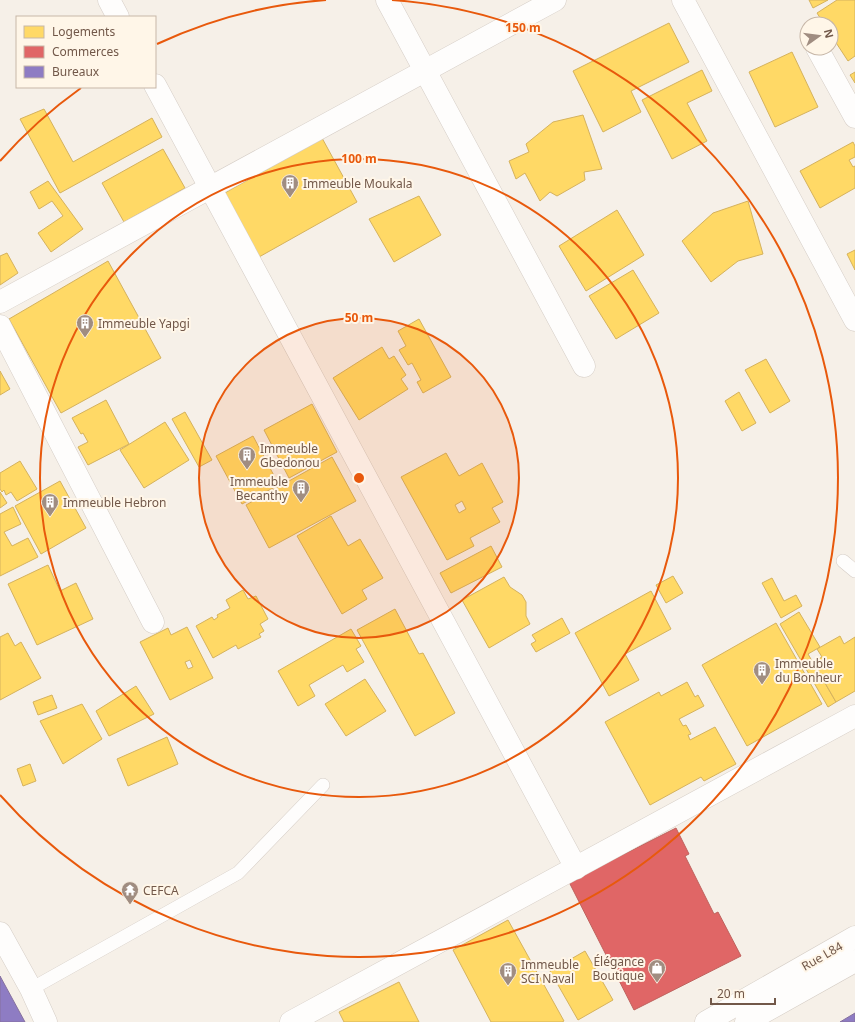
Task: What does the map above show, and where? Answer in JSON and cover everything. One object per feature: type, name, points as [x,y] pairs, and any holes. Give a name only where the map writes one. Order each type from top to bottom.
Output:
[{"type":"street","points":[[109,0],[117,16]]},
{"type":"street","points":[[387,0],[584,366]]},
{"type":"street","points":[[0,302],[555,0]]},
{"type":"street","points":[[683,0],[855,320]]},
{"type":"street","points":[[821,56],[855,117]]},
{"type":"street","points":[[156,87],[576,868]]},
{"type":"street","points":[[0,326],[153,622]]},
{"type":"street","points":[[291,1022],[855,716]]},
{"type":"street","points":[[0,933],[31,989],[46,1022]]},
{"type":"street","name":"Rue L84","points":[[706,1022],[855,937]]},
{"type":"street","name":"Rue L84","points":[[746,1022],[855,961]]},
{"type":"lane","points":[[843,561],[855,571]]},
{"type":"lane","points":[[31,989],[238,873],[323,785]]},
{"type":"building: Logements","points":[[809,0],[828,0],[813,8]]},
{"type":"building: Logements","points":[[837,0],[855,0],[855,56],[848,61],[839,47],[839,16],[819,16],[817,13]]},
{"type":"building: Logements","points":[[669,23],[689,62],[631,91],[641,112],[603,132],[573,71]]},
{"type":"building: Logements","points":[[792,52],[818,107],[775,127],[749,72]]},
{"type":"building: Logements","points":[[702,70],[712,91],[687,103],[707,141],[672,159],[642,100]]},
{"type":"building: Logements","points":[[855,72],[855,83],[850,75]]},
{"type":"building: Logements","points":[[44,109],[73,162],[152,118],[162,137],[60,193],[20,119]]},
{"type":"building: Logements","points":[[583,115],[602,169],[584,172],[585,180],[557,196],[550,192],[540,201],[525,173],[516,179],[509,161],[529,152],[526,144],[553,122]]},
{"type":"building: Logements","name":"Immeuble Moukala","points":[[322,138],[357,202],[259,257],[223,194]]},
{"type":"building: Logements","points":[[853,142],[855,146],[855,157],[849,160],[853,167],[855,166],[855,188],[820,208],[800,171]]},
{"type":"building: Logements","points":[[163,149],[185,188],[124,222],[102,183]]},
{"type":"building: Logements","points":[[48,181],[83,229],[51,252],[38,233],[63,216],[52,201],[39,209],[30,192]]},
{"type":"building: Logements","points":[[419,196],[441,235],[394,262],[369,219]]},
{"type":"building: Logements","points":[[748,201],[763,254],[738,261],[711,282],[682,241],[713,213]]},
{"type":"building: Logements","points":[[617,210],[644,255],[586,291],[559,246]]},
{"type":"building: Logements","points":[[855,250],[855,270],[847,254]]},
{"type":"building: Logements","points":[[7,253],[18,273],[0,285],[0,256]]},
{"type":"building: Logements","name":"Immeuble Yapgi","points":[[108,261],[161,358],[61,413],[9,319]]},
{"type":"building: Logements","points":[[633,270],[659,313],[616,339],[589,296]]},
{"type":"building: Logements","points":[[419,319],[451,377],[423,393],[417,382],[421,380],[412,363],[408,365],[399,350],[406,346],[398,331]]},
{"type":"building: Logements","points":[[382,347],[389,359],[394,356],[406,375],[401,379],[408,389],[359,420],[333,378]]},
{"type":"building: Logements","points":[[766,359],[790,401],[770,413],[745,370]]},
{"type":"building: Logements","points":[[0,371],[10,389],[0,395]]},
{"type":"building: Logements","points":[[739,392],[756,423],[742,431],[725,401]]},
{"type":"building: Logements","points":[[106,400],[129,444],[88,465],[78,447],[88,442],[83,433],[81,434],[72,418]]},
{"type":"building: Logements","points":[[312,404],[337,452],[289,478],[264,430]]},
{"type":"building: Logements","points":[[185,412],[212,460],[199,467],[172,419]]},
{"type":"building: Logements","points":[[165,422],[189,460],[144,488],[120,450]]},
{"type":"building: Logements","name":"Immeuble Gbedonou","points":[[253,436],[279,485],[242,504],[216,456]]},
{"type":"building: Logements","points":[[446,453],[459,476],[482,463],[503,502],[492,508],[500,522],[470,538],[474,546],[447,560],[401,477]],"holes":[[[462,501],[466,509],[459,513],[455,505]]]},
{"type":"building: Logements","name":"Immeuble Becanthy","points":[[332,457],[356,501],[269,548],[246,505]]},
{"type":"building: Logements","points":[[20,461],[37,489],[17,501],[11,492],[6,495],[4,490],[2,492],[0,489],[0,473]]},
{"type":"building: Logements","name":"Immeuble Hebron","points":[[60,481],[86,528],[41,554],[15,506]]},
{"type":"building: Logements","points":[[0,492],[7,503],[0,508]]},
{"type":"building: Logements","points":[[13,507],[21,524],[4,532],[12,546],[28,538],[38,557],[0,576],[0,514]]},
{"type":"building: Logements","points":[[331,516],[348,546],[360,539],[383,578],[362,590],[367,599],[342,614],[297,536]]},
{"type":"building: Logements","points":[[491,546],[502,567],[451,593],[440,573]]},
{"type":"building: Logements","points":[[48,565],[60,591],[76,583],[93,619],[37,645],[8,584]]},
{"type":"building: Logements","points":[[673,576],[683,593],[666,603],[656,585]]},
{"type":"building: Logements","points":[[504,577],[510,587],[522,595],[526,602],[526,616],[530,624],[489,648],[462,600]]},
{"type":"building: Logements","points":[[772,578],[784,601],[796,595],[802,606],[781,618],[762,583]]},
{"type":"building: Logements","points":[[243,590],[248,599],[256,596],[268,619],[260,624],[264,631],[259,634],[261,637],[238,649],[236,645],[213,658],[196,626],[212,617],[214,620],[218,617],[217,615],[230,608],[226,600]]},
{"type":"building: Logements","points":[[651,591],[671,629],[625,654],[639,680],[609,696],[575,633]]},
{"type":"building: Logements","points":[[395,609],[419,654],[423,653],[455,713],[415,736],[357,630]]},
{"type":"building: Logements","points":[[799,612],[820,647],[808,654],[836,702],[828,707],[780,624]]},
{"type":"building: Logements","points":[[562,618],[570,633],[536,652],[531,644],[536,641],[532,635]]},
{"type":"building: Logements","name":"Immeuble du Bonheur","points":[[776,623],[822,704],[747,746],[702,665]]},
{"type":"building: Logements","points":[[187,627],[213,678],[170,700],[140,642],[168,628],[171,635]],"holes":[[[190,660],[193,667],[188,669],[185,662]]]},
{"type":"building: Logements","points":[[351,629],[361,646],[356,649],[364,662],[347,672],[343,665],[309,685],[315,696],[298,706],[278,671]]},
{"type":"building: Logements","points":[[8,633],[15,646],[21,642],[41,678],[0,700],[0,637]]},
{"type":"building: Logements","points":[[840,636],[844,644],[855,637],[855,691],[836,702],[813,662],[822,657],[817,649]]},
{"type":"building: Logements","points":[[365,679],[386,711],[346,736],[325,704]]},
{"type":"building: Logements","points":[[687,682],[695,697],[698,695],[704,706],[679,719],[683,726],[686,725],[691,734],[688,735],[690,740],[715,727],[736,764],[704,781],[701,777],[650,805],[605,722],[659,692],[661,696]]},
{"type":"building: Logements","points":[[136,686],[154,714],[109,736],[96,711]]},
{"type":"building: Logements","points":[[52,695],[57,708],[38,715],[33,702]]},
{"type":"building: Logements","points":[[82,704],[102,739],[63,764],[40,721]]},
{"type":"building: Logements","points":[[167,737],[178,764],[128,786],[117,759]]},
{"type":"building: Logements","points":[[30,764],[36,781],[23,786],[17,769]]},
{"type":"building: Logements","name":"Immeuble SCI Naval","points":[[508,920],[564,1021],[491,1022],[453,950]]},
{"type":"building: Logements","points":[[585,951],[613,1000],[578,1020],[550,971]]},
{"type":"building: Logements","points":[[399,982],[419,1022],[344,1022],[339,1012]]},
{"type":"building: Commerces","points":[[676,828],[689,854],[685,856],[714,914],[718,912],[741,956],[634,1010],[569,882]]},
{"type":"building: Bureaux","points":[[0,976],[25,1022],[0,1022]]},
{"type":"building: Bureaux","points":[[855,1013],[855,1022],[840,1022]]},
{"type":"place","name":"Immeuble Moukala","points":[[290,198]]},
{"type":"place","name":"Immeuble Yapgi","points":[[85,338]]},
{"type":"place","name":"Immeuble Gbedonou","points":[[247,470]]},
{"type":"place","name":"Immeuble Becanthy","points":[[301,503]]},
{"type":"place","name":"Immeuble Hebron","points":[[50,517]]},
{"type":"place","name":"Immeuble du Bonheur","points":[[762,685]]},
{"type":"place","name":"CEFCA","points":[[130,905]]},
{"type":"place","name":"Élégance Boutique","points":[[657,983]]},
{"type":"place","name":"Immeuble SCI Naval","points":[[508,986]]}]
